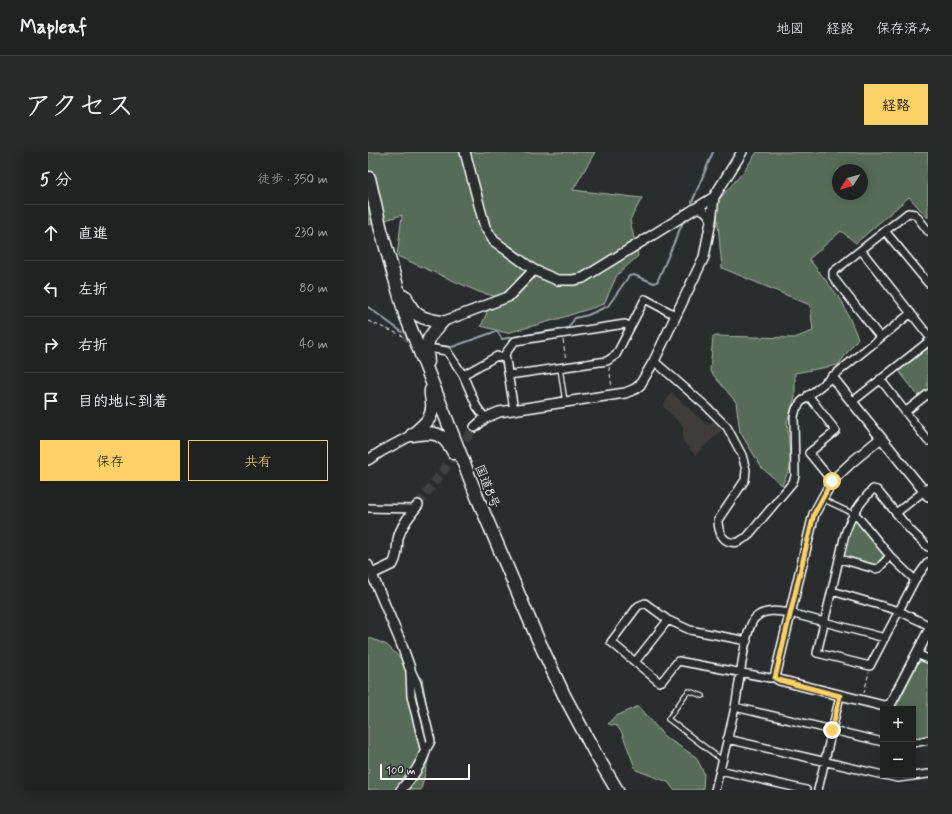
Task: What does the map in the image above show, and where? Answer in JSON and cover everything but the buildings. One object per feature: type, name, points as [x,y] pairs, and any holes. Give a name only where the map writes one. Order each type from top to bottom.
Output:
[{"type":"highway","name":"国道8号","points":[[370,178],[380,230],[406,314],[478,499],[533,629],[564,695],[617,790]]},
{"type":"highway","points":[[380,230],[410,307],[416,314],[427,320],[442,322]]},
{"type":"highway","points":[[412,435],[430,417],[432,410],[430,376],[426,352],[427,343],[430,335],[442,322]]},
{"type":"highway","points":[[412,435],[433,433],[446,441],[451,447],[478,499]]},
{"type":"street","points":[[465,152],[485,227],[494,241],[534,270],[557,280],[573,280],[583,278],[714,197]]},
{"type":"street","points":[[475,427],[485,418],[499,412],[614,395],[635,389],[646,376],[654,361],[704,257],[714,197],[742,152]]},
{"type":"street","points":[[693,209],[706,212],[711,221]]},
{"type":"street","points":[[880,337],[833,277],[833,272],[908,213],[915,214],[928,231]]},
{"type":"street","points":[[885,231],[928,283]]},
{"type":"street","points":[[861,250],[928,334]]},
{"type":"street","points":[[442,322],[508,297],[534,270]]},
{"type":"street","points":[[508,375],[608,361],[616,355],[645,299],[676,315]]},
{"type":"street","points":[[654,361],[707,407],[727,427],[742,455],[746,470],[745,480],[718,520],[720,535],[728,541],[738,542],[747,537],[793,482],[795,476],[794,417],[798,406],[808,395],[911,314]]},
{"type":"street","points":[[514,410],[505,354],[515,341],[625,324],[630,327]]},
{"type":"street","points":[[852,402],[928,342]]},
{"type":"street","points":[[434,349],[447,351],[463,375],[477,407],[485,418]]},
{"type":"street","points":[[463,375],[497,356],[506,359]]},
{"type":"street","points":[[832,376],[881,438],[927,492],[896,513]]},
{"type":"street","points":[[880,379],[928,441]]},
{"type":"street","points":[[905,412],[928,394]]},
{"type":"street","points":[[808,395],[836,431],[809,453],[832,481]]},
{"type":"street","points":[[368,460],[412,435]]},
{"type":"street","points":[[775,678],[814,514],[832,481],[881,438]]},
{"type":"street","points":[[928,547],[910,530],[878,490],[873,489],[860,503],[850,518],[817,653],[870,666],[915,580],[928,562]]},
{"type":"street","points":[[368,508],[416,507]]},
{"type":"street","points":[[401,790],[416,771],[427,749],[411,696],[410,668],[370,570],[390,566],[395,561],[401,529],[416,507]]},
{"type":"street","points":[[854,514],[890,556],[915,580]]},
{"type":"street","points":[[840,558],[875,569],[879,568],[890,556]]},
{"type":"street","points":[[832,591],[899,611],[928,625]]},
{"type":"street","points":[[747,641],[690,630],[668,620],[645,603],[638,606],[611,642],[659,682],[662,681],[678,661],[775,678],[840,696],[884,706],[890,704],[928,632]]},
{"type":"street","points":[[716,790],[735,707],[740,672],[747,641],[751,625],[755,618],[766,612],[775,611],[790,613],[885,638]]},
{"type":"street","points":[[635,662],[668,620]]},
{"type":"street","points":[[917,654],[928,659]]},
{"type":"street","points":[[818,790],[840,696]]},
{"type":"street","points":[[735,707],[880,741]]},
{"type":"street","points":[[727,739],[880,774]]},
{"type":"street","points":[[916,742],[928,740]]},
{"type":"street","points":[[720,770],[806,790]]},
{"type":"street","points":[[916,776],[928,774]]},
{"type":"lane","points":[[563,367],[565,402]]},
{"type":"lane","points":[[822,498],[854,514]]},
{"type":"lane","points":[[704,696],[689,691],[668,719],[722,760]]},
{"type":"path","points":[[368,321],[403,336]]},
{"type":"path","points":[[562,334],[563,367]]},
{"type":"path","points":[[608,361],[614,395]]},
{"type":"path","points":[[862,701],[870,666]]},
{"type":"shaded area","points":[[671,392],[707,425],[716,420],[724,428],[695,455],[683,441],[683,426],[663,406]]},
{"type":"green space","points":[[368,152],[595,152],[573,190],[642,198],[630,220],[638,256],[617,275],[604,304],[507,333],[481,326],[494,296],[479,292],[397,256],[402,215],[368,225]]},
{"type":"green space","points":[[757,152],[928,152],[928,218],[909,197],[856,243],[841,231],[809,259],[842,301],[858,338],[838,365],[795,373],[795,397],[787,422],[791,466],[782,485],[762,468],[740,432],[736,402],[710,371],[713,336],[794,338],[813,331],[810,305],[722,268],[716,203],[744,171]]},
{"type":"green space","points":[[928,348],[928,390],[919,397],[899,371]]},
{"type":"green space","points":[[853,519],[856,519],[885,554],[878,565],[844,558],[843,556],[848,532]]},
{"type":"green space","points":[[368,638],[387,645],[422,679],[433,740],[421,790],[368,790]]},
{"type":"green space","points":[[923,661],[928,664],[928,737],[916,740],[916,706],[896,706],[918,663]]},
{"type":"green space","points":[[639,706],[664,736],[696,757],[704,773],[703,790],[674,790],[668,782],[636,770],[622,733],[617,726],[608,724],[614,717]]},
{"type":"waterway","points":[[692,202],[713,152]]},
{"type":"waterway","points":[[435,345],[452,347],[497,331],[502,339],[568,328],[575,318],[588,315],[608,306],[629,276],[634,275],[654,283],[657,282],[683,222]]},
{"type":"waterway","points":[[368,307],[402,332]]},
{"type":"tunnel","points":[[403,336],[415,342]]},
{"type":"tunnel","points":[[418,505],[475,427]]},
{"type":"route","points":[[832,481],[814,514],[775,678],[840,696],[832,730]]}]
